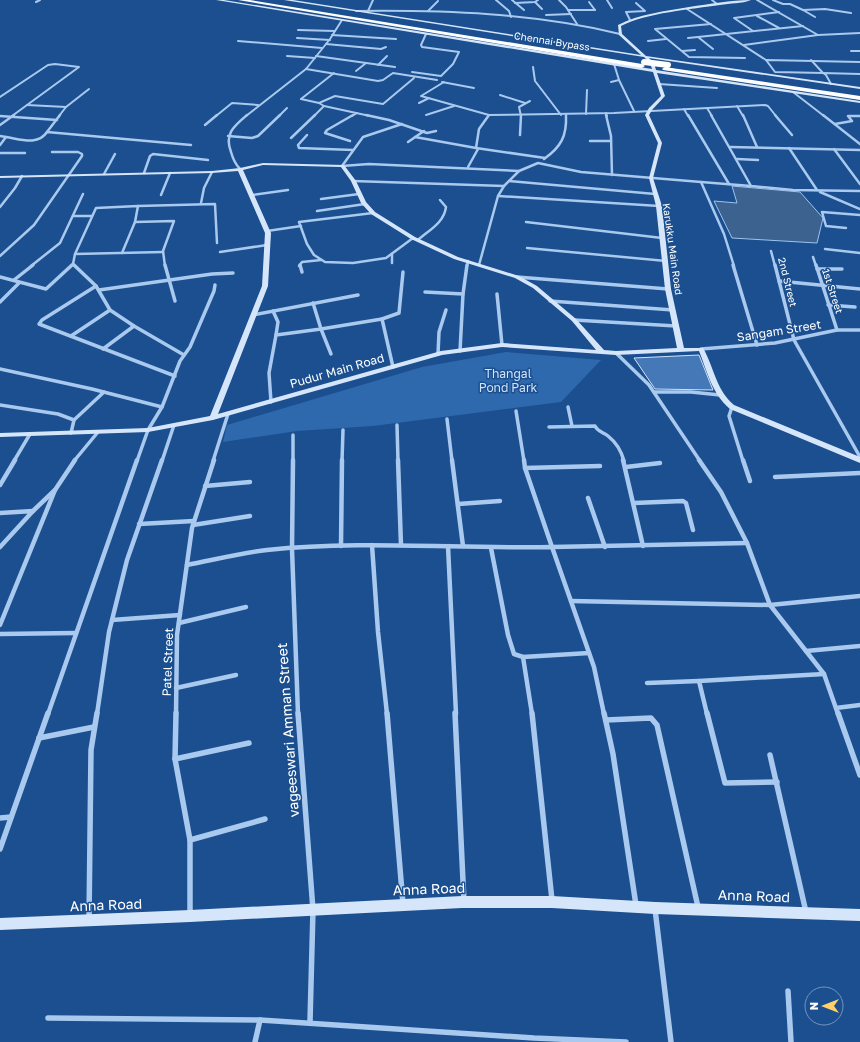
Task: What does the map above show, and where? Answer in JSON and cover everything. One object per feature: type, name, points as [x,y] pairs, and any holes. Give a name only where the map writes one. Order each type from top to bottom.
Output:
[{"type":"highway","name":"Chennai Bypass","points":[[241,0],[643,61]]},
{"type":"highway","name":"Chennai Bypass","points":[[263,0],[643,61],[667,67],[860,98]]},
{"type":"highway","name":"Chennai Bypass","points":[[667,67],[860,94]]},
{"type":"street","points":[[36,2],[40,0]]},
{"type":"street","points":[[218,0],[654,71],[860,102]]},
{"type":"street","points":[[287,0],[634,55],[643,61],[652,63],[663,96],[659,101],[650,107],[648,111]]},
{"type":"street","points":[[368,11],[373,0]]},
{"type":"street","points":[[496,0],[509,11],[511,17]]},
{"type":"street","points":[[512,0],[524,10]]},
{"type":"street","points":[[515,3],[535,2],[538,0]]},
{"type":"street","points":[[559,0],[577,24]]},
{"type":"street","points":[[607,0],[612,8]]},
{"type":"street","points":[[712,0],[717,4]]},
{"type":"street","points":[[749,0],[717,4],[630,20],[619,26],[620,34],[643,61],[860,88]]},
{"type":"street","points":[[757,0],[818,35]]},
{"type":"street","points":[[773,0],[783,4],[790,4],[816,17]]},
{"type":"street","points":[[428,11],[438,1]]},
{"type":"street","points":[[535,2],[542,9]]},
{"type":"street","points":[[568,10],[595,10],[589,2]]},
{"type":"street","points":[[630,20],[626,12],[645,11],[636,3]]},
{"type":"street","points":[[803,10],[825,9],[851,13]]},
{"type":"street","points":[[687,10],[766,60],[775,72],[860,74]]},
{"type":"street","points":[[354,11],[428,11],[511,17],[577,24],[620,34]]},
{"type":"street","points":[[753,31],[734,18],[779,12]]},
{"type":"street","points":[[546,15],[571,14]]},
{"type":"street","points":[[757,15],[779,28]]},
{"type":"street","points":[[212,418],[265,286],[267,231],[240,169],[235,164],[228,145],[228,136],[238,123],[258,105],[306,69],[330,40],[342,20]]},
{"type":"street","points":[[711,24],[654,30],[689,57],[745,58]]},
{"type":"street","points":[[688,38],[803,26]]},
{"type":"street","points":[[298,30],[335,31]]},
{"type":"street","points":[[744,45],[818,35],[860,33]]},
{"type":"street","points":[[426,34],[421,45],[422,47],[459,52],[453,64],[438,80]]},
{"type":"street","points":[[332,36],[396,39]]},
{"type":"street","points":[[698,37],[713,49]]},
{"type":"street","points":[[297,38],[330,40]]},
{"type":"street","points":[[648,41],[666,39]]},
{"type":"street","points":[[238,41],[322,48]]},
{"type":"street","points":[[326,44],[381,49],[386,47]]},
{"type":"street","points":[[681,51],[695,50]]},
{"type":"street","points":[[851,51],[860,51]]},
{"type":"street","points":[[287,56],[315,57],[395,67]]},
{"type":"street","points":[[378,65],[387,56]]},
{"type":"street","points":[[766,60],[860,62]]},
{"type":"street","points":[[811,60],[822,73],[826,75],[831,84]]},
{"type":"street","points":[[356,71],[366,63]]},
{"type":"street","points":[[0,97],[48,65],[55,64],[79,67],[0,125]]},
{"type":"street","points":[[614,64],[619,80],[634,111]]},
{"type":"street","points":[[533,67],[535,81],[561,115]]},
{"type":"street","points":[[306,69],[378,81],[383,80],[393,73],[414,78],[438,80],[474,88]]},
{"type":"street","points":[[412,72],[441,76]]},
{"type":"street","points":[[334,73],[301,99],[319,103],[324,106],[403,124],[431,133],[436,131]]},
{"type":"street","points":[[319,103],[336,96],[383,104],[414,78]]},
{"type":"street","points":[[611,82],[619,80]]},
{"type":"street","points":[[444,82],[421,96],[489,115],[566,115],[738,106],[768,106],[792,135]]},
{"type":"street","points":[[659,84],[717,88]]},
{"type":"street","points":[[0,136],[36,141],[43,138],[66,107],[89,89]]},
{"type":"street","points":[[586,114],[588,90]]},
{"type":"street","points":[[793,92],[860,144]]},
{"type":"street","points":[[500,95],[525,103]]},
{"type":"street","points":[[419,103],[429,98]]},
{"type":"street","points":[[520,135],[521,115],[519,107],[530,101]]},
{"type":"street","points":[[205,125],[232,103],[258,105]]},
{"type":"street","points":[[26,105],[66,107]]},
{"type":"street","points":[[426,115],[454,105]]},
{"type":"street","points":[[290,138],[324,106]]},
{"type":"street","points":[[738,106],[747,122],[757,147]]},
{"type":"street","points":[[228,136],[252,138],[258,136],[287,108]]},
{"type":"street","points":[[707,108],[751,186]]},
{"type":"street","points":[[684,109],[729,184]]},
{"type":"street","name":"Karukku Main Road","points":[[648,111],[647,115],[660,143],[651,178],[659,206],[668,289],[682,350]]},
{"type":"street","points":[[350,141],[325,133],[327,130],[357,113]]},
{"type":"street","points":[[606,113],[611,141],[612,175]]},
{"type":"street","points":[[468,167],[477,149],[479,129],[489,115]]},
{"type":"street","points":[[479,265],[498,196],[504,186],[518,171],[538,163],[560,147],[567,126],[566,115]]},
{"type":"street","points":[[0,116],[57,120]]},
{"type":"street","points":[[835,124],[852,121],[848,116],[860,116]]},
{"type":"street","points":[[342,166],[353,150],[361,142],[363,137],[403,124]]},
{"type":"street","points":[[408,142],[424,131]]},
{"type":"street","points":[[47,132],[191,145]]},
{"type":"street","points":[[307,135],[298,145],[299,148],[353,150]]},
{"type":"street","points":[[0,146],[6,137]]},
{"type":"street","points":[[415,137],[477,149],[545,158]]},
{"type":"street","points":[[590,141],[611,141]]},
{"type":"street","points":[[730,147],[860,150]]},
{"type":"street","points":[[789,148],[817,190],[860,209]]},
{"type":"street","points":[[834,150],[860,184]]},
{"type":"street","points":[[0,256],[34,225],[70,175],[82,154],[52,152]]},
{"type":"street","points":[[0,153],[26,153]]},
{"type":"street","points":[[104,174],[115,154]]},
{"type":"street","points":[[144,173],[150,156],[153,154],[208,160]]},
{"type":"street","points":[[737,159],[758,160]]},
{"type":"street","points":[[435,166],[437,161]]},
{"type":"street","points":[[538,163],[581,172],[612,175],[751,186],[860,191]]},
{"type":"street","points":[[0,177],[212,172],[240,169],[263,164],[342,166],[369,164],[468,167],[518,171]]},
{"type":"street","points":[[342,166],[353,181],[365,204],[373,213],[416,239],[468,261],[517,277],[668,289]]},
{"type":"street","points":[[201,203],[204,188],[212,172]]},
{"type":"street","points":[[161,195],[170,173]]},
{"type":"street","points":[[0,207],[15,188],[22,176]]},
{"type":"street","points":[[353,181],[504,186]]},
{"type":"street","points":[[509,181],[655,194]]},
{"type":"street","points":[[701,182],[724,234],[757,345]]},
{"type":"street","points":[[252,195],[288,190]]},
{"type":"street","points":[[14,280],[60,243],[83,194]]},
{"type":"street","points":[[321,199],[359,194]]},
{"type":"street","points":[[498,196],[659,206]]},
{"type":"street","points":[[373,213],[299,222],[307,244],[314,255],[325,262],[353,262],[386,258],[442,220],[446,214],[446,207],[440,200]]},
{"type":"street","points":[[0,277],[46,289],[73,264],[75,254],[96,208],[212,203],[217,207],[218,243]]},
{"type":"street","points":[[317,211],[365,204]]},
{"type":"street","points":[[122,253],[134,222],[138,206]]},
{"type":"street","points":[[846,228],[826,226],[822,212],[860,215]]},
{"type":"street","points":[[73,216],[92,216]]},
{"type":"street","points":[[134,222],[174,221],[163,252],[175,301]]},
{"type":"street","points":[[526,222],[662,238]]},
{"type":"street","points":[[267,231],[301,226]]},
{"type":"street","points":[[220,252],[267,245]]},
{"type":"street","points":[[527,248],[666,261]]},
{"type":"street","points":[[825,249],[860,253]]},
{"type":"street","name":"2nd Street","points":[[772,251],[794,340],[860,458]]},
{"type":"street","points":[[75,254],[163,252]]},
{"type":"street","points":[[392,254],[392,263]]},
{"type":"street","name":"1st Street","points":[[813,257],[837,330]]},
{"type":"street","points":[[302,272],[299,266],[302,262],[322,260]]},
{"type":"street","points":[[460,351],[463,294],[468,261]]},
{"type":"street","points":[[73,264],[96,286],[110,310],[134,326],[184,355]]},
{"type":"street","points":[[817,268],[842,270]]},
{"type":"street","points":[[276,336],[394,316],[399,313],[402,272]]},
{"type":"street","points":[[99,290],[212,274],[233,273]]},
{"type":"street","points":[[517,277],[535,288],[574,320],[601,351]]},
{"type":"street","points":[[779,281],[860,290]]},
{"type":"street","points":[[0,302],[19,283]]},
{"type":"street","points":[[0,849],[148,430],[162,407],[180,361],[190,348],[214,291],[215,285]]},
{"type":"street","points":[[96,286],[42,320],[39,324],[175,376]]},
{"type":"street","points":[[426,292],[463,294]]},
{"type":"street","points":[[497,294],[502,345]]},
{"type":"street","points":[[253,315],[358,295]]},
{"type":"street","points":[[550,301],[674,310]]},
{"type":"street","points":[[313,303],[331,354]]},
{"type":"street","points":[[828,305],[855,307]]},
{"type":"street","points":[[71,336],[110,310]]},
{"type":"street","points":[[438,354],[437,340],[439,326],[446,310]]},
{"type":"street","points":[[271,402],[269,373],[278,322],[273,311]]},
{"type":"street","points":[[382,319],[393,367]]},
{"type":"street","points":[[574,320],[676,326]]},
{"type":"street","points":[[103,349],[134,326]]},
{"type":"street","name":"Sangam Street","points":[[701,349],[757,345],[794,340],[837,330],[860,330]]},
{"type":"street","name":"Pudur Main Road","points":[[0,435],[148,430],[228,414],[438,354],[502,345],[616,353],[682,350]]},
{"type":"street","points":[[682,350],[701,349],[720,395],[727,404],[860,458]]},
{"type":"street","points":[[616,353],[650,385],[721,492],[747,543],[770,605],[824,674],[860,775]]},
{"type":"street","points":[[0,369],[104,392],[162,407]]},
{"type":"street","points":[[70,433],[74,420],[104,392]]},
{"type":"street","points":[[654,392],[691,392],[720,395]]},
{"type":"street","points":[[0,404],[58,414],[74,420]]},
{"type":"street","points":[[568,407],[572,426]]},
{"type":"street","points":[[732,407],[729,416],[750,481]]},
{"type":"street","points":[[516,411],[525,468],[594,667],[613,754],[636,907]]},
{"type":"street","name":"Patel Street","points":[[190,916],[190,840],[175,759],[177,635],[194,523],[228,414]]},
{"type":"street","points":[[447,419],[463,546]]},
{"type":"street","points":[[89,920],[91,750],[112,620],[127,560],[174,425]]},
{"type":"street","points":[[397,425],[401,545]]},
{"type":"street","points":[[549,427],[592,425],[595,426],[597,430],[608,436],[621,449],[643,546]]},
{"type":"street","points":[[341,546],[343,430]]},
{"type":"street","points":[[0,625],[55,490],[70,466],[98,432]]},
{"type":"street","points":[[0,485],[30,434]]},
{"type":"street","name":"vageeswari Amman Street","points":[[293,435],[292,549],[299,740],[313,910],[310,1022]]},
{"type":"street","points":[[626,467],[660,463]]},
{"type":"street","points":[[525,468],[600,466]]},
{"type":"street","points":[[775,476],[799,478],[860,473]]},
{"type":"street","points":[[205,486],[250,482]]},
{"type":"street","points":[[0,547],[33,511],[55,490]]},
{"type":"street","points":[[588,498],[605,547]]},
{"type":"street","points":[[634,503],[682,500],[686,503],[693,530]]},
{"type":"street","points":[[458,504],[500,501]]},
{"type":"street","points":[[0,513],[33,511]]},
{"type":"street","points":[[139,524],[194,523],[250,516]]},
{"type":"street","points":[[187,565],[266,550],[341,546],[401,545],[491,548],[605,547],[747,543]]},
{"type":"street","points":[[372,546],[378,632],[391,753],[403,905]]},
{"type":"street","points":[[448,546],[464,902]]},
{"type":"street","points":[[491,548],[508,635],[514,654],[523,657],[589,653]]},
{"type":"street","points":[[571,601],[770,605],[860,596]]},
{"type":"street","points":[[179,623],[246,607]]},
{"type":"street","points":[[112,620],[180,615]]},
{"type":"street","points":[[0,634],[76,633]]},
{"type":"street","points":[[806,651],[860,646]]},
{"type":"street","points":[[523,657],[530,696],[552,902]]},
{"type":"street","points":[[647,683],[824,674]]},
{"type":"street","points":[[176,688],[236,675]]},
{"type":"street","points":[[699,681],[725,783],[776,782]]},
{"type":"street","points":[[836,708],[860,705]]},
{"type":"street","points":[[606,720],[651,718],[657,725],[698,910]]},
{"type":"street","points":[[39,738],[94,727]]},
{"type":"street","points":[[175,759],[249,742]]},
{"type":"street","points":[[770,755],[807,913]]},
{"type":"street","points":[[0,818],[11,817]]},
{"type":"street","points":[[190,840],[265,819]]},
{"type":"street","name":"Anna Road","points":[[0,924],[464,902],[552,902],[698,910],[860,915]]},
{"type":"street","points":[[655,908],[672,1042]]},
{"type":"street","points":[[788,991],[791,1042]]},
{"type":"street","points":[[48,1018],[260,1020],[310,1022],[534,1038],[626,1042]]},
{"type":"street","points":[[255,1042],[260,1020]]},
{"type":"green space","name":"Thangal Pond Park","points":[[506,352],[601,360],[561,402],[373,426],[297,431],[223,442],[227,425],[422,367]]},
{"type":"shaded area","points":[[732,186],[800,192],[823,218],[817,243],[732,238],[714,201],[737,203]]},
{"type":"building","points":[[699,355],[713,390],[655,389],[634,358]]}]
